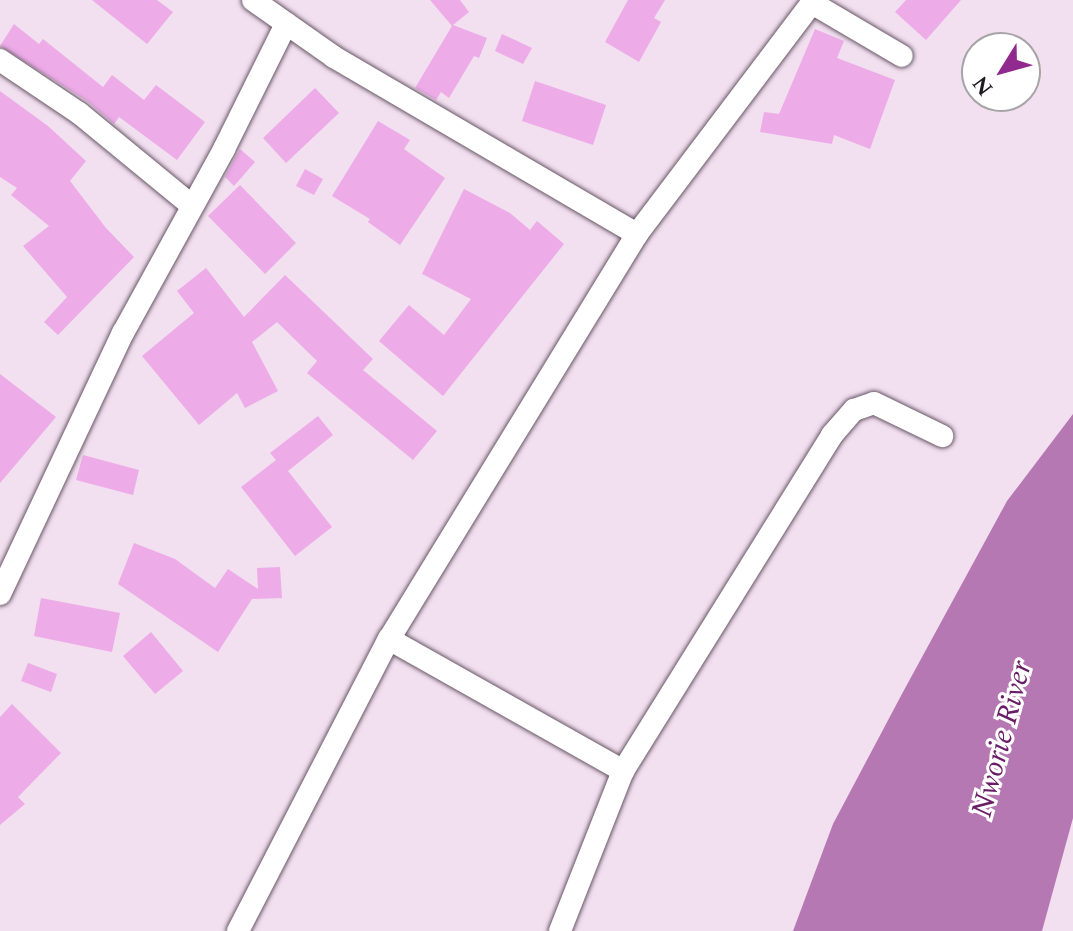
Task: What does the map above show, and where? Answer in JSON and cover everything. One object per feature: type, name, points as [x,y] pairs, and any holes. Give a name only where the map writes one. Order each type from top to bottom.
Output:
[{"type":"street","points":[[253,0],[334,57],[637,234]]},
{"type":"street","points":[[238,931],[389,639],[637,234],[813,1],[902,56]]},
{"type":"street","points":[[0,594],[123,333],[224,149],[286,24]]},
{"type":"street","points":[[0,60],[79,113],[191,205]]},
{"type":"street","points":[[560,931],[623,771],[832,435],[854,410],[874,403],[942,436]]},
{"type":"street","points":[[389,639],[623,771]]},
{"type":"water","name":"Nworie River","points":[[1073,414],[1073,818],[1042,931],[793,931],[833,824],[903,692],[1007,501]]},
{"type":"building","points":[[92,0],[157,0],[173,12],[147,44]]},
{"type":"building","points":[[430,0],[460,0],[469,12],[453,25],[487,38],[479,58],[474,56],[449,98],[441,92],[436,100],[415,88],[452,26]]},
{"type":"building","points":[[628,0],[665,0],[654,18],[661,22],[639,62],[605,42]]},
{"type":"building","points":[[906,0],[961,0],[926,40],[895,12]]},
{"type":"building","points":[[14,24],[39,44],[43,39],[103,87],[112,75],[144,100],[156,85],[205,122],[177,160],[119,117],[114,124],[87,101],[0,46]]},
{"type":"building","points":[[815,29],[844,41],[837,58],[895,80],[870,149],[834,135],[832,144],[760,132],[764,112],[779,114]]},
{"type":"building","points":[[502,34],[532,48],[523,64],[495,51]]},
{"type":"building","points":[[535,81],[606,105],[593,145],[522,121]]},
{"type":"building","points":[[315,88],[339,113],[286,163],[263,138]]},
{"type":"building","points":[[0,91],[48,126],[86,161],[70,181],[106,228],[134,257],[58,335],[44,322],[67,297],[23,246],[49,226],[11,195],[17,188],[0,177]]},
{"type":"building","points":[[378,121],[410,140],[404,149],[445,178],[400,245],[368,222],[370,219],[332,196]]},
{"type":"building","points":[[240,149],[255,162],[234,186],[225,177]]},
{"type":"building","points":[[305,169],[323,179],[314,195],[296,186]]},
{"type":"building","points":[[240,185],[296,243],[265,274],[208,216]]},
{"type":"building","points":[[464,189],[510,213],[530,230],[537,221],[564,244],[443,396],[379,341],[409,305],[444,335],[471,299],[422,274]]},
{"type":"building","points":[[206,268],[244,317],[285,275],[373,359],[363,370],[437,431],[413,460],[307,373],[317,361],[277,322],[252,342],[278,391],[245,408],[237,393],[199,425],[142,356],[194,313],[177,291]]},
{"type":"building","points":[[0,374],[56,417],[0,483]]},
{"type":"building","points":[[318,416],[333,435],[288,471],[332,527],[295,556],[241,487],[276,460],[270,453]]},
{"type":"building","points":[[83,455],[139,470],[133,495],[76,480]]},
{"type":"building","points":[[134,543],[175,559],[215,588],[228,569],[258,589],[257,568],[280,567],[282,598],[252,599],[218,652],[118,584]]},
{"type":"building","points":[[41,598],[120,613],[112,652],[34,636]]},
{"type":"building","points":[[151,632],[183,671],[155,694],[123,656]]},
{"type":"building","points":[[28,663],[57,674],[51,692],[21,681]]},
{"type":"building","points":[[12,704],[61,753],[18,797],[25,804],[0,825],[0,717]]}]
